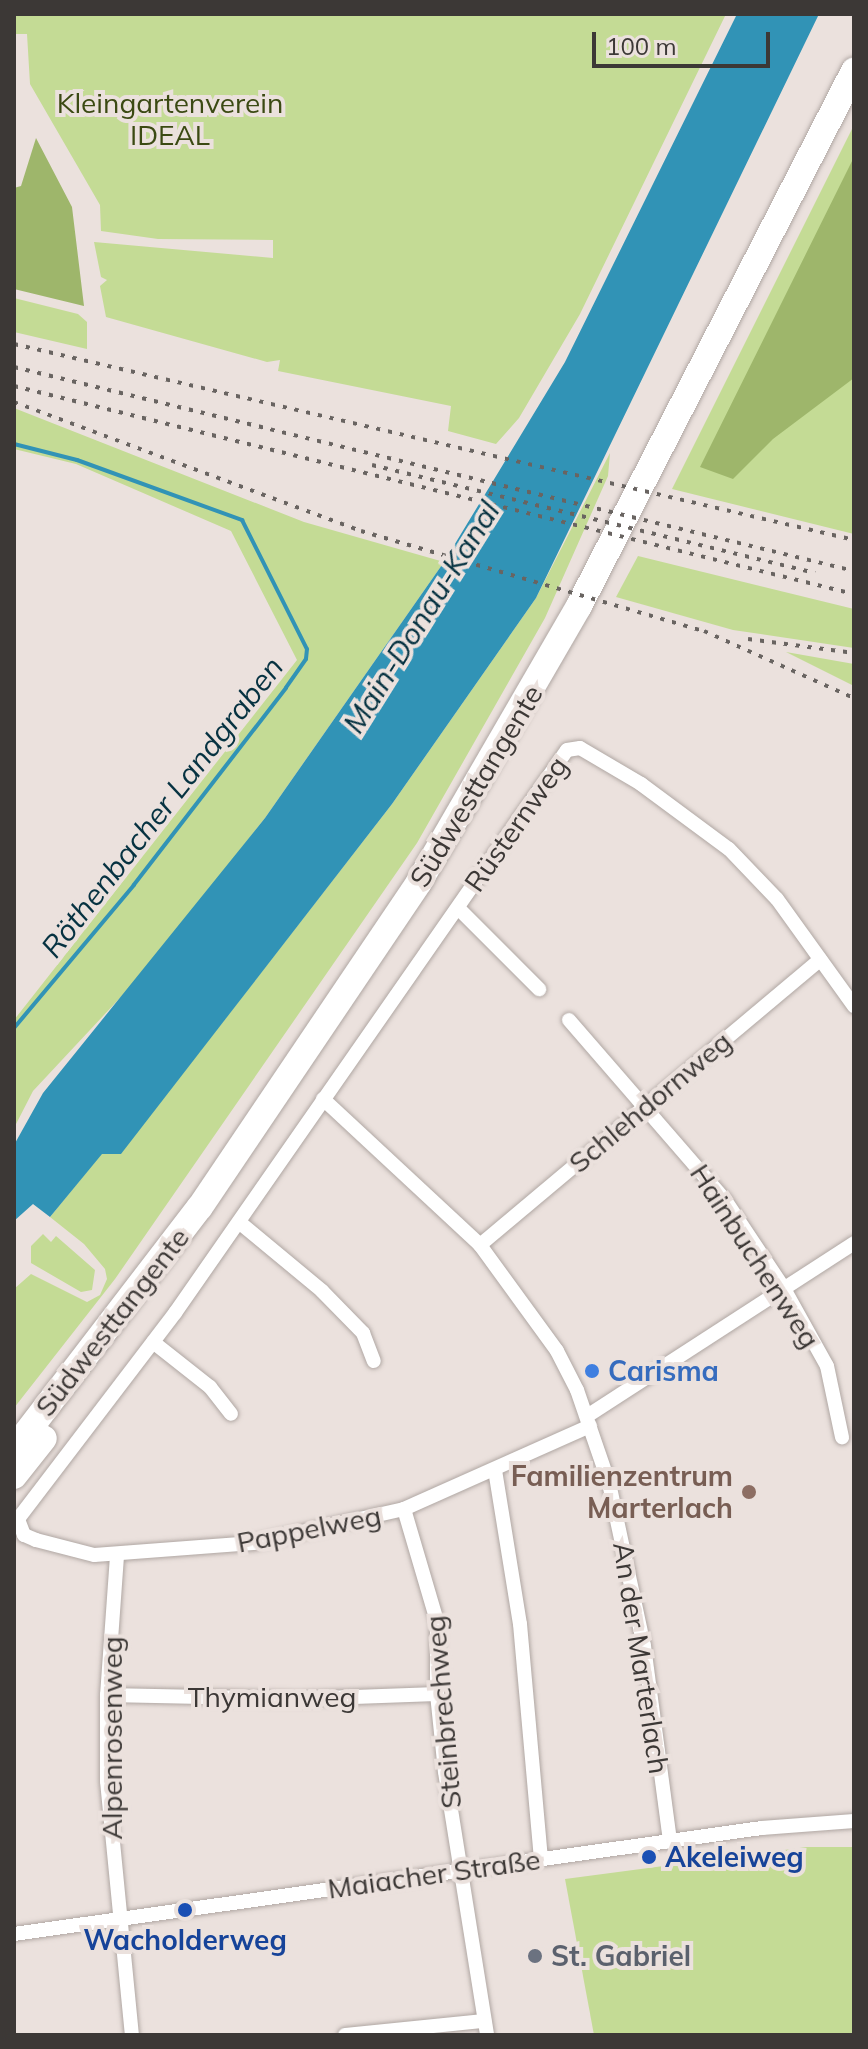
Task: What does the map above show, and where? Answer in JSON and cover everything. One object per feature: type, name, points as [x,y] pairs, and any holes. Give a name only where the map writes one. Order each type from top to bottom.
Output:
[{"type":"highway","name":"Südwesttangente","points":[[14,1449],[200,1207],[419,882],[579,606],[854,71]]},
{"type":"highway","name":"Südwesttangente","points":[[14,1476],[232,1191],[435,889],[628,551],[854,110]]},
{"type":"street","name":"Rüsternweg","points":[[19,1525],[22,1509],[153,1342],[458,908],[556,762],[573,747],[674,805],[729,849],[777,899],[854,1006]]},
{"type":"street","points":[[458,908],[539,989]]},
{"type":"street","name":"Schlehdornweg","points":[[480,1245],[820,960]]},
{"type":"street","name":"Hainbuchenweg","points":[[569,1020],[647,1105],[725,1200],[783,1287],[827,1366],[842,1437]]},
{"type":"street","name":"An der Marterlach","points":[[323,1099],[480,1245],[557,1351],[589,1421],[615,1507],[644,1646],[670,1842]]},
{"type":"street","points":[[239,1222],[363,1333],[374,1361]]},
{"type":"street","name":"Pappelweg","points":[[19,1525],[24,1535],[63,1551],[117,1556],[253,1543],[404,1509],[495,1470],[589,1421],[783,1287],[854,1243]]},
{"type":"street","points":[[153,1342],[210,1387],[231,1414]]},
{"type":"street","points":[[495,1470],[520,1624],[541,1859]]},
{"type":"street","name":"Steinbrechweg","points":[[404,1509],[437,1621],[437,1694],[486,2028]]},
{"type":"street","name":"Alpenrosenweg","points":[[117,1556],[107,1695],[118,1920]]},
{"type":"street","name":"Thymianweg","points":[[107,1695],[299,1699],[437,1694]]},
{"type":"street","name":"Maiacher Straße","points":[[14,1934],[808,1822],[854,1821]]},
{"type":"street","points":[[118,1920],[132,2035]]},
{"type":"street","points":[[345,2035],[486,2028]]},
{"type":"green space","name":"Kleingartenverein IDEAL","points":[[14,14],[726,14],[580,314],[519,418],[496,444],[448,431],[451,406],[278,371],[280,360],[267,362],[106,317],[100,286],[107,280],[101,277],[94,242],[273,258],[273,240],[158,239],[101,231],[100,205],[30,84],[27,34],[14,34]]},
{"type":"green space","points":[[854,125],[854,534],[672,489]]},
{"type":"green space","points":[[36,138],[72,207],[84,306],[14,289],[14,188],[21,186]]},
{"type":"green space","points":[[854,157],[854,378],[773,439],[733,479],[700,467]]},
{"type":"green space","points":[[14,298],[78,314],[87,322],[87,349],[14,332]]},
{"type":"green space","points":[[14,408],[304,522],[444,562],[265,818],[146,970],[33,1091],[14,1128],[14,1020],[297,660],[231,531],[76,464],[14,449]]},
{"type":"green space","points":[[610,453],[608,476],[545,618],[417,843],[115,1279],[14,1408],[14,1289],[31,1274],[87,1302],[100,1295],[107,1279],[105,1269],[84,1244],[50,1217],[102,1153],[121,1153],[392,804],[536,598]]},
{"type":"green space","points":[[638,556],[854,609],[854,648],[733,630],[616,597]]},
{"type":"green space","points":[[786,652],[854,664],[854,686]]},
{"type":"green space","points":[[43,1234],[51,1242],[56,1236],[95,1270],[92,1290],[81,1292],[31,1263],[31,1246]]},
{"type":"green space","points":[[807,1847],[854,1847],[854,2035],[594,2035],[565,1879]]},
{"type":"water","name":"Main-Donau-Kanal","points":[[737,14],[819,14],[536,598],[392,804],[121,1154],[102,1154],[50,1217],[33,1204],[14,1221],[14,1145],[43,1093],[265,818],[444,562],[565,362]]},
{"type":"waterway","name":"Röthenbacher Landgraben","points":[[14,444],[77,460],[242,520],[307,649],[306,659],[286,688],[134,885],[14,1028]]},
{"type":"railway","points":[[14,344],[854,540]]},
{"type":"railway","points":[[14,367],[854,571]]},
{"type":"railway","points":[[14,386],[854,594]]},
{"type":"railway","points":[[14,402],[361,531],[704,631],[854,698]]},
{"type":"railway","points":[[372,465],[815,573]]},
{"type":"railway","points":[[748,639],[854,653]]},
{"type":"place","name":"Carisma","points":[[592,1371]]},
{"type":"place","name":"Familienzentrum Marterlach","points":[[749,1492]]},
{"type":"place","name":"Akeleiweg","points":[[649,1857]]},
{"type":"place","name":"Wacholderweg","points":[[185,1910]]},
{"type":"place","name":"St. Gabriel","points":[[535,1956]]}]
